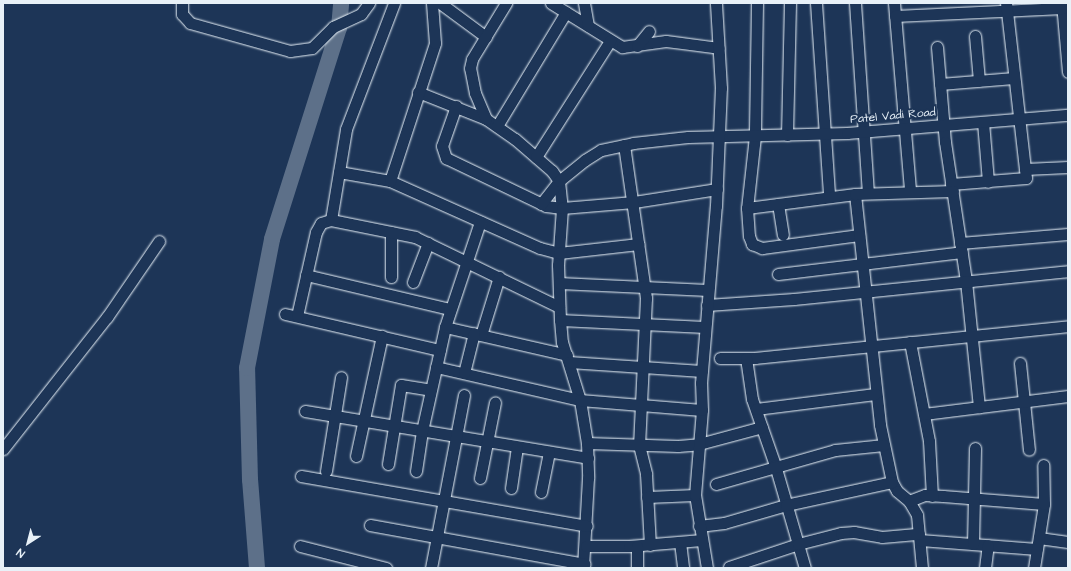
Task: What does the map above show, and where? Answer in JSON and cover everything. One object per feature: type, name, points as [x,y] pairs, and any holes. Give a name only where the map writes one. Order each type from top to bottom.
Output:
[{"type":"street","points":[[182,3],[182,14],[190,23],[290,51],[312,48],[338,24],[360,14],[369,3]]},
{"type":"street","points":[[331,220],[346,129],[394,3]]},
{"type":"street","points":[[390,181],[435,43],[432,3]]},
{"type":"street","points":[[440,3],[486,37]]},
{"type":"street","points":[[486,118],[475,93],[470,68],[472,59],[506,3]]},
{"type":"street","points":[[551,3],[622,46],[637,46],[666,40],[719,48]]},
{"type":"street","points":[[584,3],[588,26]]},
{"type":"street","points":[[715,304],[708,290],[717,190],[726,137],[721,88],[716,3]]},
{"type":"street","points":[[757,3],[759,41],[755,136],[747,208],[749,236],[757,247],[772,247],[860,235]]},
{"type":"street","points":[[786,135],[790,3]]},
{"type":"street","points":[[816,3],[829,196]]},
{"type":"street","points":[[855,3],[868,192]]},
{"type":"street","points":[[894,3],[910,191]]},
{"type":"street","points":[[895,16],[1006,7],[1063,5],[1068,72]]},
{"type":"street","points":[[747,208],[829,196],[868,192],[952,188],[1026,178],[1006,7]]},
{"type":"street","points":[[497,126],[566,12]]},
{"type":"street","points":[[637,46],[649,31]]},
{"type":"street","points":[[975,36],[979,81]]},
{"type":"street","points":[[536,158],[610,40]]},
{"type":"street","points":[[937,47],[942,124],[966,281],[979,407]]},
{"type":"street","points":[[940,84],[1014,78]]},
{"type":"street","points":[[370,525],[584,566],[587,526],[588,458],[580,400],[568,358],[560,320],[559,253],[562,208],[559,181],[536,158],[486,118],[418,92]]},
{"type":"street","points":[[456,106],[442,146],[446,158],[540,204],[562,208],[634,202],[717,190]]},
{"type":"street","name":"Patel Vadi Road","points":[[540,204],[559,181],[601,150],[624,145],[688,137],[826,134],[1068,115]]},
{"type":"street","points":[[984,122],[988,182]]},
{"type":"street","points":[[624,145],[634,202],[638,244],[646,287],[639,445],[646,474],[650,544]]},
{"type":"street","points":[[1025,169],[1068,167]]},
{"type":"street","points":[[339,172],[390,181],[540,248],[559,253],[638,244]]},
{"type":"street","points":[[855,194],[872,346],[875,394],[884,445],[892,482],[897,491],[909,501],[917,516],[922,568]]},
{"type":"street","points":[[778,204],[783,235]]},
{"type":"street","points":[[297,316],[316,232],[322,224],[331,220],[415,237],[559,307]]},
{"type":"street","points":[[416,471],[422,431],[445,327],[465,260],[480,222]]},
{"type":"street","points":[[390,277],[391,232]]},
{"type":"street","points":[[778,274],[863,264],[961,248],[1068,234]]},
{"type":"street","points":[[3,449],[107,316],[159,241]]},
{"type":"street","points":[[413,282],[428,243]]},
{"type":"street","points":[[715,304],[794,299],[1068,271]]},
{"type":"street","points":[[306,275],[450,309]]},
{"type":"street","points":[[464,373],[499,277]]},
{"type":"street","points":[[559,283],[708,290]]},
{"type":"street","points":[[707,568],[695,495],[707,442],[702,410],[702,371],[705,327],[715,304]]},
{"type":"street","points":[[285,314],[440,350]]},
{"type":"street","points":[[560,320],[644,326],[705,327]]},
{"type":"street","points":[[720,358],[746,358],[910,342],[971,334],[1068,326]]},
{"type":"street","points":[[445,327],[478,334],[568,358],[642,367],[702,371]]},
{"type":"street","points":[[356,456],[362,421],[382,336]]},
{"type":"street","points":[[910,342],[924,414],[931,461],[929,489]]},
{"type":"street","points":[[746,358],[748,380],[756,409],[775,465],[805,568]]},
{"type":"street","points":[[1020,363],[1029,450]]},
{"type":"street","points":[[436,367],[580,400],[702,410]]},
{"type":"street","points":[[326,471],[341,377]]},
{"type":"street","points":[[388,464],[401,385],[431,390]]},
{"type":"street","points":[[756,409],[875,394]]},
{"type":"street","points":[[431,568],[464,395]]},
{"type":"street","points":[[924,414],[1068,396]]},
{"type":"street","points":[[480,478],[495,402]]},
{"type":"street","points":[[305,412],[588,458]]},
{"type":"street","points":[[587,443],[667,446],[707,442],[762,427]]},
{"type":"street","points":[[716,484],[775,465],[835,450],[884,445]]},
{"type":"street","points":[[511,488],[517,447]]},
{"type":"street","points":[[973,544],[975,448]]},
{"type":"street","points":[[541,492],[550,452]]},
{"type":"street","points":[[1034,568],[1044,504],[1043,465]]},
{"type":"street","points":[[301,476],[587,526]]},
{"type":"street","points":[[699,526],[724,523],[786,505],[892,482]]},
{"type":"street","points":[[909,501],[929,489],[975,498],[1044,504]]},
{"type":"street","points":[[647,497],[695,495]]},
{"type":"street","points":[[729,567],[798,544],[841,532],[854,532],[882,537],[920,537],[988,545],[1068,542]]},
{"type":"street","points":[[586,546],[637,546],[702,540]]},
{"type":"street","points":[[680,542],[683,568]]},
{"type":"street","points":[[985,568],[988,545]]},
{"type":"street","points":[[300,546],[383,568]]},
{"type":"street","points":[[637,546],[637,568]]},
{"type":"waterway","points":[[257,568],[250,480],[247,368],[272,239],[339,28],[341,3]]}]
